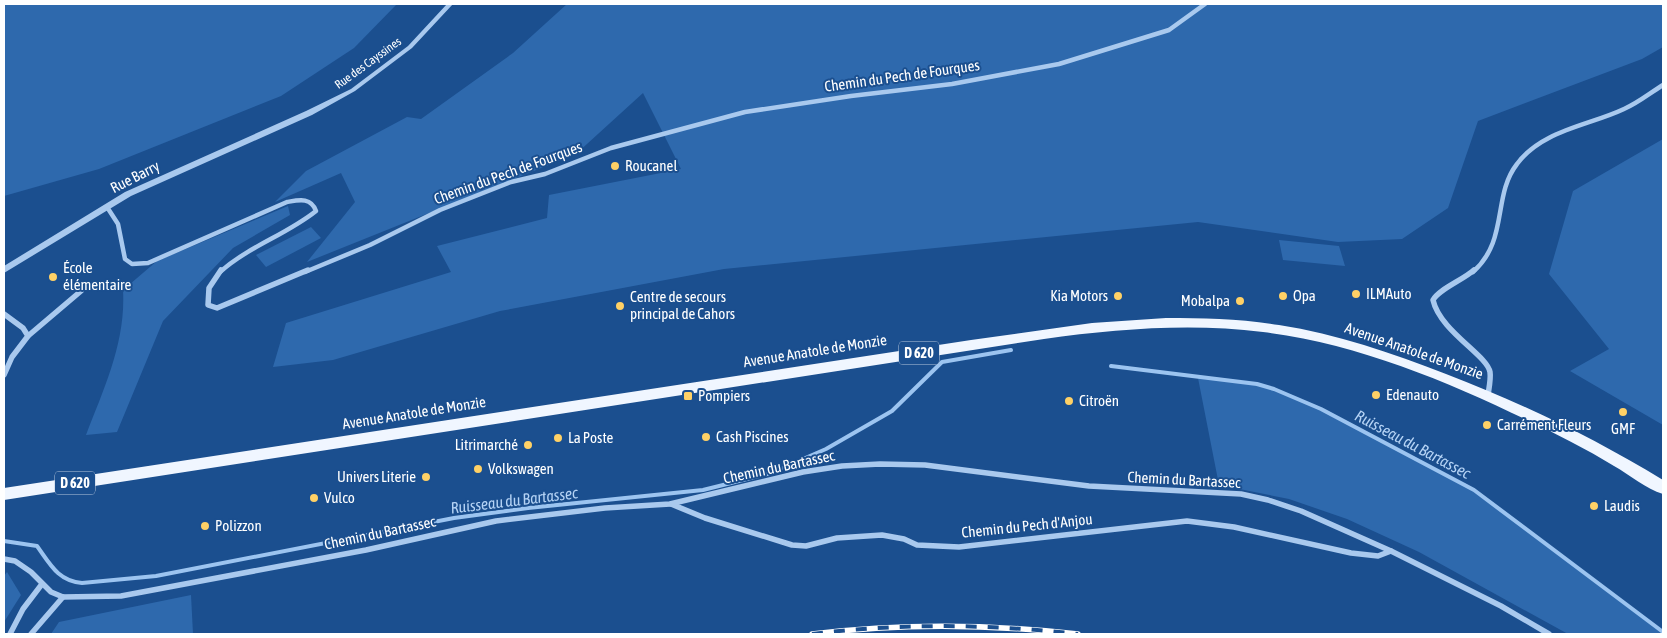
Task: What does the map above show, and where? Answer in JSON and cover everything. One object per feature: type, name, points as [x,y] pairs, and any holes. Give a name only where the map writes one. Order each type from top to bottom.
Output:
[{"type":"main road","name":"Avenue Anatole de Monzie","points":[[4,494],[653,393],[1112,325],[1177,323],[1257,327],[1292,332],[1350,345],[1390,358],[1488,395],[1577,437],[1663,488]]},
{"type":"street","name":"Rue des Cayssines","points":[[286,123],[334,101],[362,84],[410,47],[450,4]]},
{"type":"street","name":"Chemin du Pech de Fourques","points":[[106,207],[113,212],[123,240],[125,260],[132,264],[148,263],[287,202],[301,200],[310,201],[315,205],[316,210],[302,224],[242,255],[223,269],[211,282],[206,296],[208,305],[217,308],[370,245],[449,207],[511,182],[545,174],[611,148],[745,112],[851,96],[952,84],[1059,64],[1169,30],[1205,4]]},
{"type":"street","points":[[1488,395],[1490,371],[1485,362],[1442,321],[1432,305],[1432,299],[1436,294],[1467,276],[1486,258],[1495,241],[1501,220],[1506,186],[1516,165],[1536,145],[1565,131],[1625,108],[1663,85]]},
{"type":"street","name":"Rue Barry","points":[[4,270],[106,207],[158,180],[286,123]]},
{"type":"street","points":[[4,375],[12,357],[28,336],[80,291]]},
{"type":"street","points":[[4,314],[23,328],[28,336]]},
{"type":"street","name":"Chemin du Bartassec","points":[[63,597],[121,596],[206,581],[366,550],[496,520],[604,508],[670,504],[803,472],[842,466],[880,464],[925,465],[1089,486],[1241,494],[1268,500],[1301,511],[1391,551],[1501,606],[1548,634]]},
{"type":"street","name":"Chemin du Pech d'Anjou","points":[[670,504],[704,518],[792,545],[806,546],[837,538],[882,535],[904,539],[917,546],[959,547],[1187,521],[1234,526],[1351,553],[1378,556],[1391,551]]},
{"type":"street","points":[[4,559],[15,561],[31,572],[51,592],[63,597],[31,634]]},
{"type":"street","points":[[10,634],[23,609],[42,584]]},
{"type":"shaded area","points":[[4,4],[397,4],[354,48],[281,96],[99,169],[4,196]]},
{"type":"shaded area","points":[[567,4],[1663,4],[1663,47],[1642,59],[1478,121],[1448,208],[1402,239],[1338,242],[1198,222],[724,269],[500,311],[333,360],[273,367],[286,323],[451,272],[437,246],[547,218],[549,195],[681,169],[643,93],[576,154],[307,262],[355,202],[341,173],[275,202],[306,171],[407,117],[421,119],[513,53]]},
{"type":"shaded area","points":[[1663,139],[1663,425],[1570,371],[1609,349],[1549,274],[1573,191]]},
{"type":"shaded area","points":[[288,206],[290,215],[233,248],[163,321],[117,432],[86,435],[117,346],[121,328],[123,290],[157,261]]},
{"type":"shaded area","points":[[311,227],[321,238],[266,267],[256,255]]},
{"type":"shaded area","points":[[1279,240],[1339,246],[1345,266],[1283,260]]},
{"type":"shaded area","points":[[1198,378],[1257,384],[1274,389],[1321,409],[1474,490],[1656,625],[1663,634],[1568,634],[1419,552],[1347,519],[1289,499],[1219,485]]},
{"type":"shaded area","points":[[7,572],[21,595],[4,622],[4,576]]},
{"type":"shaded area","points":[[191,595],[193,634],[51,634],[59,622]]},
{"type":"waterway","name":"Ruisseau du Bartassec","points":[[4,541],[37,546],[61,575],[74,582],[82,583],[156,576],[454,518],[528,508],[703,490],[771,473],[826,449],[892,411],[942,362],[1011,350]]},
{"type":"waterway","name":"Ruisseau du Bartassec","points":[[1111,366],[1257,384],[1274,389],[1321,409],[1474,490],[1663,632]]},
{"type":"railway","points":[[812,634],[845,630],[945,626],[1011,628],[1078,634]]},
{"type":"place","name":"Roucanel","points":[[615,166]]},
{"type":"place","name":"École élémentaire","points":[[53,277]]},
{"type":"place","name":"ILMAuto","points":[[1356,294]]},
{"type":"place","name":"Kia Motors","points":[[1118,296]]},
{"type":"place","name":"Opa","points":[[1283,296]]},
{"type":"place","name":"Mobalpa","points":[[1240,301]]},
{"type":"place","name":"Centre de secours principal de Cahors","points":[[620,306]]},
{"type":"place","name":"Edenauto","points":[[1376,395]]},
{"type":"place","name":"Pompiers","points":[[688,396]]},
{"type":"place","name":"Citroën","points":[[1069,401]]},
{"type":"place","name":"GMF","points":[[1623,412]]},
{"type":"place","name":"Carrément Fleurs","points":[[1487,425]]},
{"type":"place","name":"Cash Piscines","points":[[706,437]]},
{"type":"place","name":"La Poste","points":[[558,438]]},
{"type":"place","name":"Litrimarché","points":[[528,445]]},
{"type":"place","name":"Volkswagen","points":[[478,469]]},
{"type":"place","name":"Univers Literie","points":[[426,477]]},
{"type":"place","name":"Vulco","points":[[314,498]]},
{"type":"place","name":"Laudis","points":[[1594,506]]},
{"type":"place","name":"Polizzon","points":[[205,526]]}]
